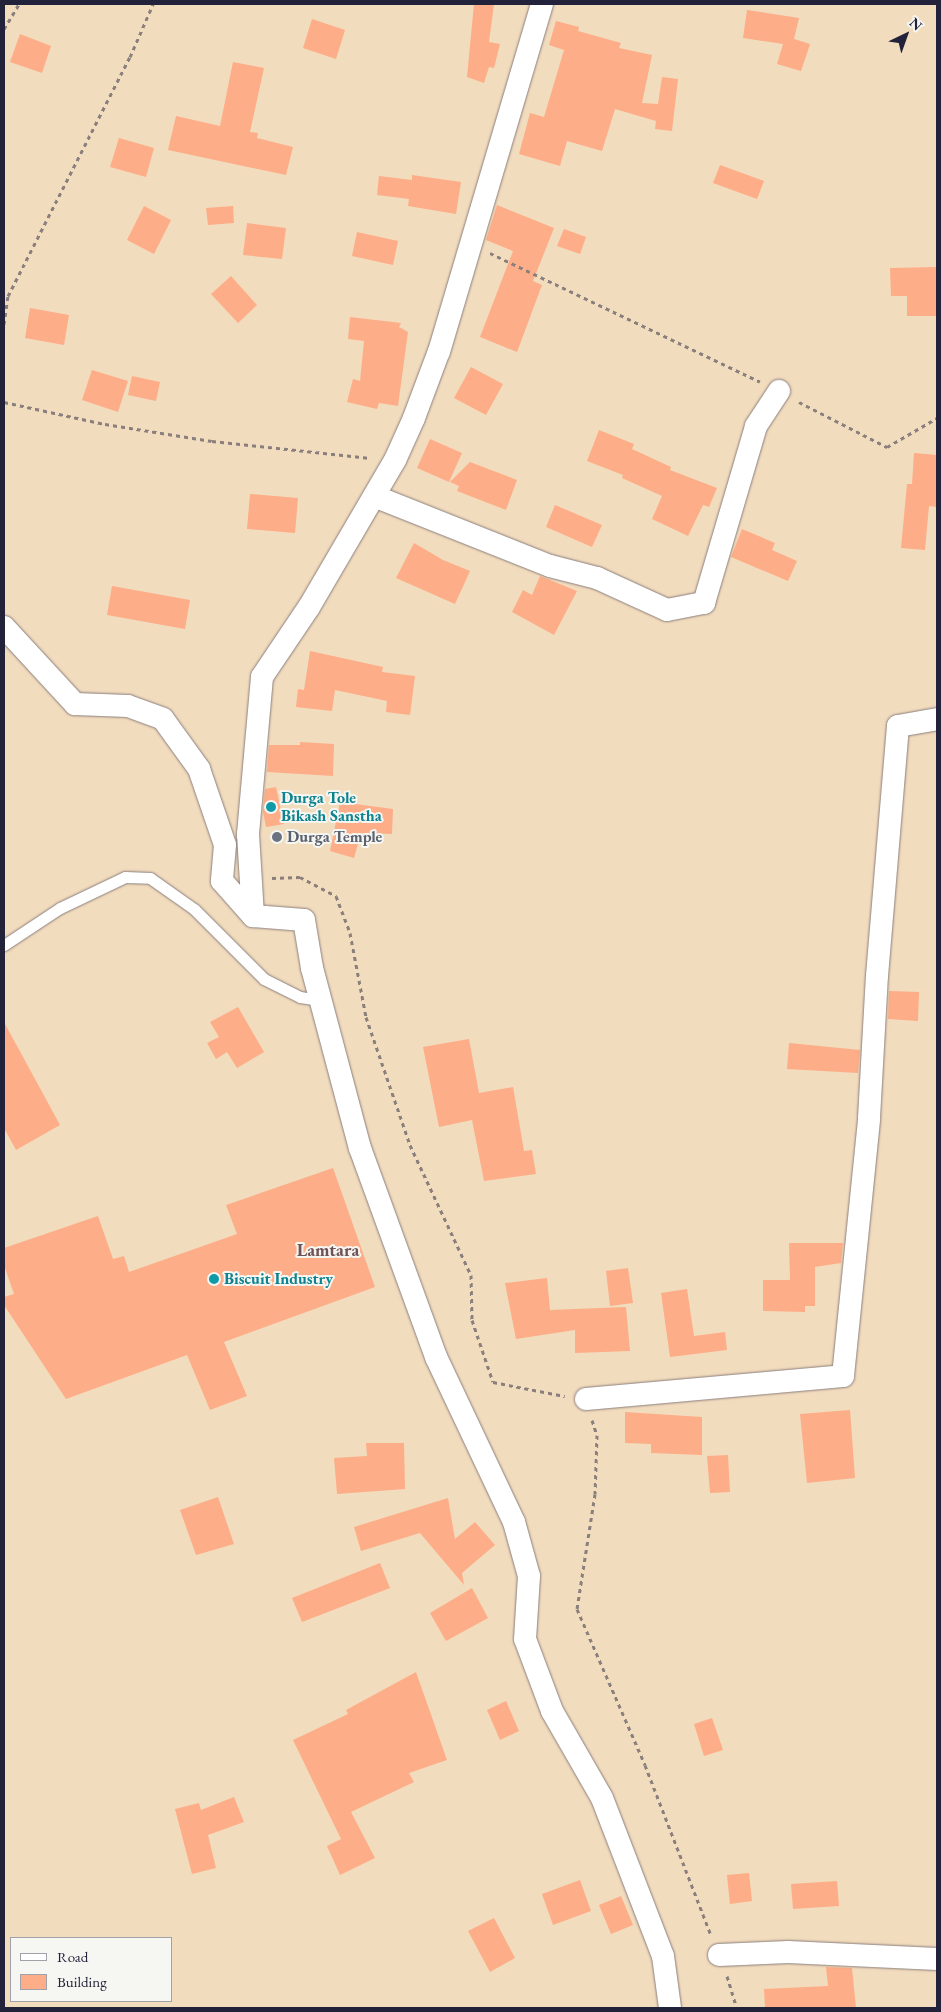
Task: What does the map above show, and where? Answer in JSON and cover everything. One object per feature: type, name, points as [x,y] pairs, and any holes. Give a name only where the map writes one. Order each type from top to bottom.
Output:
[{"type":"street","points":[[253,916],[248,834],[262,677],[309,606],[395,460],[439,351],[542,4]]},
{"type":"street","points":[[374,496],[550,566],[597,578],[667,610],[704,604],[756,426],[780,391]]},
{"type":"street","points":[[4,627],[75,704],[128,706],[163,719],[199,769],[224,845],[222,881],[253,916],[304,920],[320,1000],[360,1148],[436,1357],[514,1522],[529,1576],[525,1639],[552,1712],[602,1798],[663,1956],[670,2008]]},
{"type":"street","points":[[586,1399],[843,1376],[869,1118],[877,976],[898,726],[937,719]]},
{"type":"street","points":[[719,1955],[788,1952],[937,1959]]},
{"type":"lane","points":[[4,945],[60,908],[125,877],[150,878],[194,909],[264,979],[300,997],[320,1000]]},
{"type":"path","points":[[4,29],[19,4]]},
{"type":"path","points":[[4,324],[8,296],[130,57],[153,4]]},
{"type":"path","points":[[471,244],[780,391],[887,447],[937,418]]},
{"type":"path","points":[[4,402],[105,424],[212,441],[395,460]]},
{"type":"path","points":[[251,879],[300,877],[336,896],[350,933],[366,1017],[410,1145],[471,1275],[472,1320],[493,1382],[586,1399],[597,1435],[595,1494],[577,1609],[646,1765],[719,1955],[737,2008]]},
{"type":"building","points":[[474,4],[494,4],[489,42],[500,44],[494,68],[489,67],[484,83],[467,77]]},
{"type":"building","points":[[747,10],[799,18],[794,39],[810,44],[801,71],[777,64],[783,44],[743,38]]},
{"type":"building","points":[[312,19],[345,30],[336,59],[303,48]]},
{"type":"building","points":[[556,21],[579,27],[578,31],[621,43],[619,48],[652,55],[642,103],[658,104],[662,77],[678,79],[672,131],[655,129],[656,121],[615,109],[602,151],[567,141],[560,166],[519,154],[530,113],[544,117],[564,50],[549,45]]},
{"type":"building","points":[[20,34],[51,46],[42,73],[10,62]]},
{"type":"building","points":[[233,62],[264,68],[250,132],[258,133],[257,138],[293,147],[286,175],[168,150],[176,116],[220,126]]},
{"type":"building","points":[[119,138],[154,148],[146,177],[110,167]]},
{"type":"building","points":[[720,165],[764,181],[757,199],[713,183]]},
{"type":"building","points":[[412,175],[461,182],[456,214],[408,206],[409,199],[377,195],[379,176],[412,180]]},
{"type":"building","points":[[497,205],[554,228],[533,281],[542,285],[517,352],[480,337],[513,251],[486,240]]},
{"type":"building","points":[[144,206],[171,220],[154,254],[127,240]]},
{"type":"building","points":[[233,206],[234,223],[208,225],[206,208]]},
{"type":"building","points":[[247,223],[286,228],[282,259],[243,255]]},
{"type":"building","points":[[564,229],[586,237],[580,254],[557,246]]},
{"type":"building","points":[[357,232],[398,241],[393,265],[352,256]]},
{"type":"building","points":[[937,267],[937,316],[907,316],[907,296],[891,296],[890,268]]},
{"type":"building","points":[[231,276],[257,305],[238,323],[211,294]]},
{"type":"building","points":[[30,308],[69,315],[64,345],[25,338]]},
{"type":"building","points":[[350,317],[401,323],[399,327],[408,332],[398,406],[379,403],[377,409],[347,402],[353,379],[360,381],[364,341],[348,339]]},
{"type":"building","points":[[471,367],[503,384],[486,415],[454,398]]},
{"type":"building","points":[[92,370],[128,381],[118,412],[82,400]]},
{"type":"building","points":[[132,376],[160,382],[156,401],[128,395]]},
{"type":"building","points":[[599,430],[634,444],[632,449],[671,467],[670,470],[717,488],[709,507],[703,505],[688,536],[652,519],[662,496],[622,478],[623,475],[587,461]]},
{"type":"building","points":[[430,439],[462,453],[449,482],[417,468]]},
{"type":"building","points":[[914,453],[937,455],[937,507],[929,506],[925,550],[901,548],[907,484],[912,484]]},
{"type":"building","points":[[470,462],[517,480],[506,510],[457,491],[459,486],[450,482]]},
{"type":"building","points":[[250,494],[298,498],[295,533],[247,529]]},
{"type":"building","points":[[555,505],[602,525],[592,547],[546,527]]},
{"type":"building","points":[[742,529],[775,543],[772,550],[797,561],[788,581],[731,557]]},
{"type":"building","points":[[414,543],[443,560],[470,571],[455,604],[396,578]]},
{"type":"building","points":[[540,576],[577,591],[554,635],[512,612],[523,590],[532,595]]},
{"type":"building","points":[[112,586],[190,600],[185,629],[107,615]]},
{"type":"building","points":[[310,651],[383,667],[382,672],[415,676],[410,715],[386,712],[387,701],[335,690],[332,711],[296,707],[298,689],[304,690]]},
{"type":"building","points":[[300,742],[334,744],[333,776],[267,772],[269,745],[300,745]]},
{"type":"building","name":"Durga Tole Bikash Sanstha","points":[[276,787],[284,824],[266,827],[263,812],[265,789]]},
{"type":"building","points":[[340,802],[393,809],[392,834],[361,833],[354,858],[330,851]]},
{"type":"building","points":[[889,991],[919,992],[918,1021],[888,1019]]},
{"type":"building","points":[[238,1007],[264,1052],[237,1068],[227,1052],[216,1059],[207,1043],[219,1037],[210,1022]]},
{"type":"building","points":[[4,1022],[60,1125],[16,1150],[4,1128]]},
{"type":"building","points":[[469,1039],[479,1093],[513,1087],[524,1151],[532,1150],[536,1174],[484,1181],[472,1120],[439,1127],[423,1047]]},
{"type":"building","points":[[789,1043],[860,1050],[858,1073],[787,1069]]},
{"type":"building","name":"Biscuit Industry","points":[[333,1168],[375,1287],[224,1342],[247,1396],[210,1410],[187,1355],[66,1399],[4,1305],[4,1297],[14,1294],[4,1265],[4,1248],[98,1216],[113,1259],[124,1256],[129,1272],[237,1234],[226,1205]]},
{"type":"building","points":[[789,1243],[843,1243],[841,1263],[815,1267],[815,1306],[805,1306],[805,1312],[763,1311],[763,1280],[790,1280]]},
{"type":"building","points":[[628,1268],[633,1303],[610,1306],[606,1271]]},
{"type":"building","points":[[547,1278],[550,1310],[626,1307],[630,1351],[575,1353],[575,1330],[516,1339],[505,1283]]},
{"type":"building","points":[[687,1289],[694,1336],[725,1332],[727,1350],[670,1357],[661,1293]]},
{"type":"building","points":[[850,1410],[855,1478],[807,1483],[800,1414]]},
{"type":"building","points":[[625,1412],[702,1417],[702,1455],[651,1453],[651,1444],[625,1443]]},
{"type":"building","points":[[366,1443],[404,1443],[405,1489],[337,1494],[334,1458],[367,1456]]},
{"type":"building","points":[[728,1455],[730,1492],[710,1493],[707,1456]]},
{"type":"building","points":[[218,1497],[234,1544],[196,1555],[180,1510]]},
{"type":"building","points":[[448,1498],[455,1539],[475,1522],[495,1545],[462,1573],[464,1585],[420,1533],[361,1551],[354,1527]]},
{"type":"building","points":[[380,1563],[390,1588],[302,1622],[292,1598]]},
{"type":"building","points":[[472,1588],[488,1618],[446,1641],[430,1613]]},
{"type":"building","points":[[416,1672],[447,1760],[409,1773],[414,1782],[351,1812],[375,1858],[340,1875],[327,1846],[341,1839],[293,1740],[348,1714],[346,1710]]},
{"type":"building","points":[[506,1701],[519,1731],[500,1740],[487,1710]]},
{"type":"building","points":[[712,1718],[723,1750],[704,1756],[694,1724]]},
{"type":"building","points":[[234,1797],[244,1822],[208,1835],[216,1868],[192,1874],[175,1809],[199,1803],[201,1810]]},
{"type":"building","points":[[749,1873],[752,1901],[730,1904],[727,1875]]},
{"type":"building","points":[[580,1880],[591,1911],[553,1925],[542,1894]]},
{"type":"building","points":[[837,1881],[839,1906],[793,1909],[791,1884]]},
{"type":"building","points":[[621,1896],[633,1925],[611,1934],[599,1905]]},
{"type":"building","points":[[494,1918],[515,1958],[490,1972],[468,1931]]},
{"type":"building","points":[[826,1967],[852,1968],[856,2008],[765,2008],[764,1989],[828,1986]]},
{"type":"place","name":"Durga Tole Bikash Sanstha","points":[[271,807]]},
{"type":"place","name":"Durga Temple","points":[[277,837]]},
{"type":"place","name":"Biscuit Industry","points":[[214,1279]]},
{"type":"district","name":"Lamtara","points":[[328,1250]]}]
